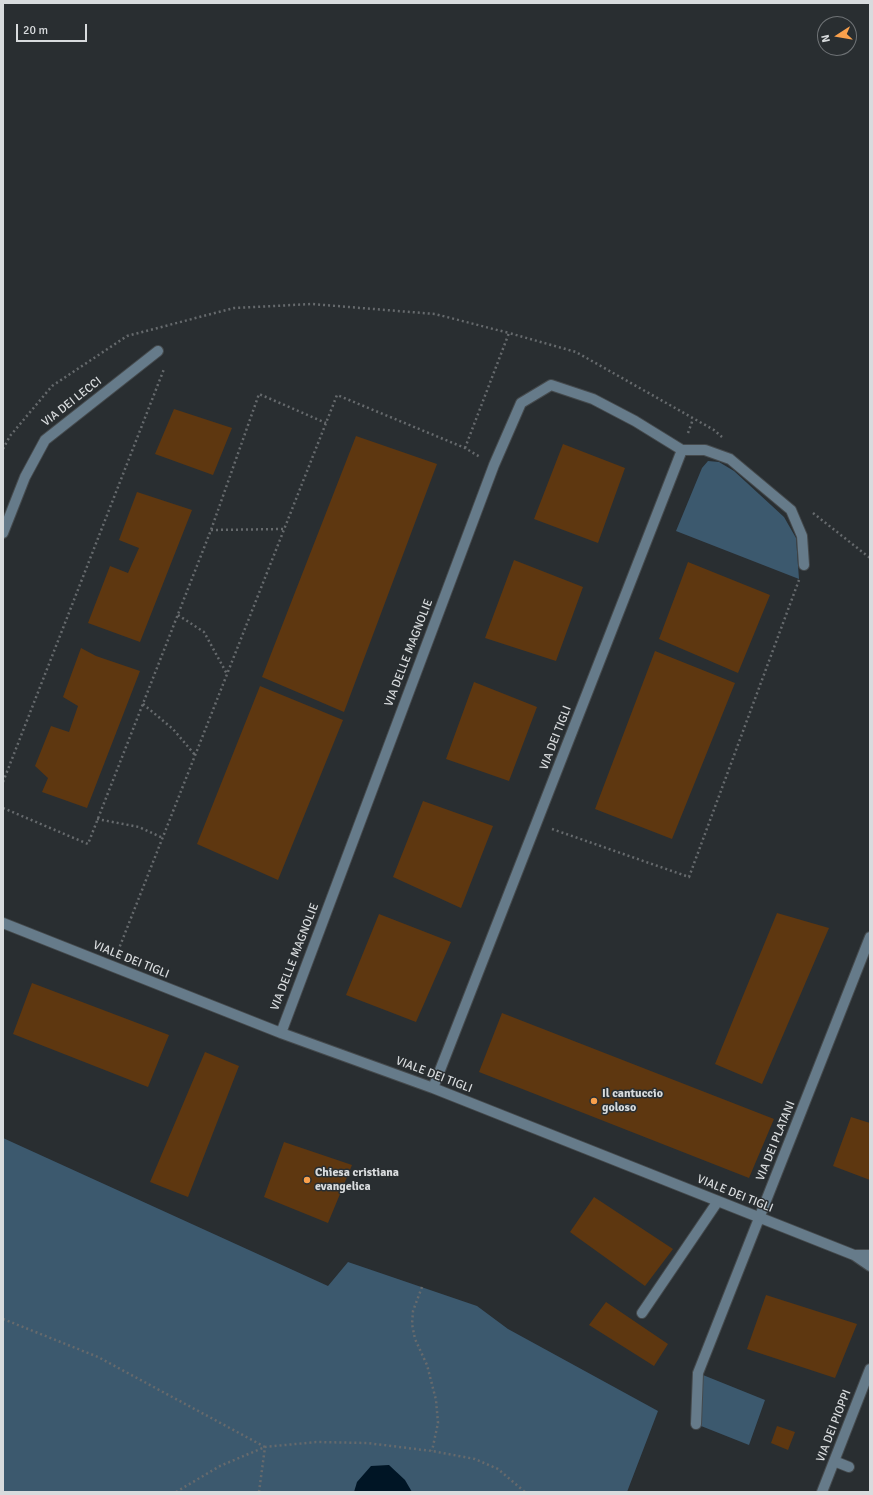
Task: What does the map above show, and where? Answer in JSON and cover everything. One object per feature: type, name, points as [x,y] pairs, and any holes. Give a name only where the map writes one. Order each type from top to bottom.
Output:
[{"type":"street","name":"VIA DEI LECCI","points":[[3,533],[25,476],[45,440],[158,351]]},
{"type":"street","name":"VIA DELLE MAGNOLIE","points":[[280,1033],[494,465],[521,403],[551,385],[593,399],[635,421],[682,450]]},
{"type":"street","points":[[682,450],[705,450],[730,459],[791,510],[802,536],[804,565]]},
{"type":"street","name":"VIA DEI TIGLI","points":[[433,1088],[682,450]]},
{"type":"street","name":"VIALE DEI TIGLI","points":[[3,923],[280,1033],[433,1088],[854,1255],[870,1266]]},
{"type":"street","name":"VIA DEI PLATANI","points":[[696,1424],[698,1373],[870,937]]},
{"type":"street","points":[[642,1314],[718,1201]]},
{"type":"street","name":"VIALE DEI TIGLI","points":[[854,1255],[870,1255]]},
{"type":"street","name":"VIA DEI PIOPPI","points":[[822,1492],[870,1368]]},
{"type":"street","points":[[834,1461],[849,1467]]},
{"type":"path","points":[[3,449],[10,436],[52,386],[127,336],[234,308],[312,304],[427,314],[509,333],[576,352],[714,430],[726,440]]},
{"type":"path","points":[[465,448],[509,333]]},
{"type":"path","points":[[3,782],[164,369]]},
{"type":"path","points":[[3,808],[88,844],[211,530],[259,394],[326,423]]},
{"type":"path","points":[[112,966],[337,395],[465,448],[494,465]]},
{"type":"path","points":[[807,508],[870,558]]},
{"type":"path","points":[[811,521],[812,513]]},
{"type":"path","points":[[211,530],[284,530]]},
{"type":"path","points":[[536,824],[689,876],[804,565]]},
{"type":"path","points":[[178,615],[204,632],[227,675]]},
{"type":"path","points":[[143,704],[173,729],[195,755]]},
{"type":"path","points":[[98,819],[139,827],[163,838]]},
{"type":"path","points":[[422,1287],[413,1311],[412,1324],[415,1339],[427,1364],[436,1400],[438,1423],[432,1451]]},
{"type":"path","points":[[3,1319],[98,1357],[265,1447]]},
{"type":"path","points":[[176,1492],[220,1466],[265,1447],[316,1442],[367,1443],[475,1458],[498,1469],[525,1492]]},
{"type":"path","points":[[259,1492],[265,1447]]},
{"type":"shaded area","points":[[708,461],[719,462],[734,471],[784,517],[796,538],[799,579],[676,531],[702,468]]},
{"type":"shaded area","points":[[3,1138],[328,1286],[348,1262],[477,1306],[508,1329],[658,1411],[627,1492],[3,1492]]},
{"type":"shaded area","points":[[698,1373],[765,1400],[749,1445],[696,1424]]},
{"type":"shaded area","points":[[389,1465],[405,1480],[412,1492],[354,1492],[357,1482],[371,1466]]},
{"type":"building","points":[[174,409],[232,428],[213,475],[155,454]]},
{"type":"building","points":[[356,436],[437,464],[344,712],[262,677]]},
{"type":"building","points":[[563,444],[625,468],[598,543],[534,519]]},
{"type":"building","points":[[137,492],[192,510],[140,642],[88,623],[110,566],[128,573],[139,548],[119,540]]},
{"type":"building","points":[[514,560],[583,587],[556,661],[485,638]]},
{"type":"building","points":[[688,562],[770,595],[738,673],[659,639]]},
{"type":"building","points":[[81,648],[96,656],[140,671],[87,808],[42,792],[48,778],[35,766],[51,726],[69,732],[78,706],[63,697]]},
{"type":"building","points":[[655,651],[735,683],[672,839],[595,809]]},
{"type":"building","points":[[474,682],[537,707],[509,781],[446,759]]},
{"type":"building","points":[[260,686],[343,720],[278,880],[197,844]]},
{"type":"building","points":[[423,801],[493,826],[461,908],[393,877]]},
{"type":"building","points":[[777,913],[829,928],[762,1084],[715,1064]]},
{"type":"building","points":[[379,914],[451,942],[416,1022],[346,995]]},
{"type":"building","points":[[32,983],[169,1035],[148,1087],[13,1034]]},
{"type":"building","points":[[502,1013],[774,1119],[749,1178],[479,1072]]},
{"type":"building","points":[[205,1052],[239,1066],[188,1197],[150,1182]]},
{"type":"building","points":[[851,1117],[870,1123],[870,1180],[833,1166]]},
{"type":"building","points":[[284,1142],[352,1165],[328,1223],[264,1197]]},
{"type":"building","points":[[594,1197],[673,1249],[645,1286],[570,1232]]},
{"type":"building","points":[[766,1295],[857,1324],[835,1378],[747,1349]]},
{"type":"building","points":[[606,1302],[668,1344],[654,1366],[589,1325]]},
{"type":"building","points":[[777,1426],[795,1432],[788,1450],[771,1443]]},
{"type":"place","name":"Il cantuccio goloso","points":[[594,1101]]},
{"type":"place","name":"Chiesa cristiana evangelica","points":[[307,1180]]}]
